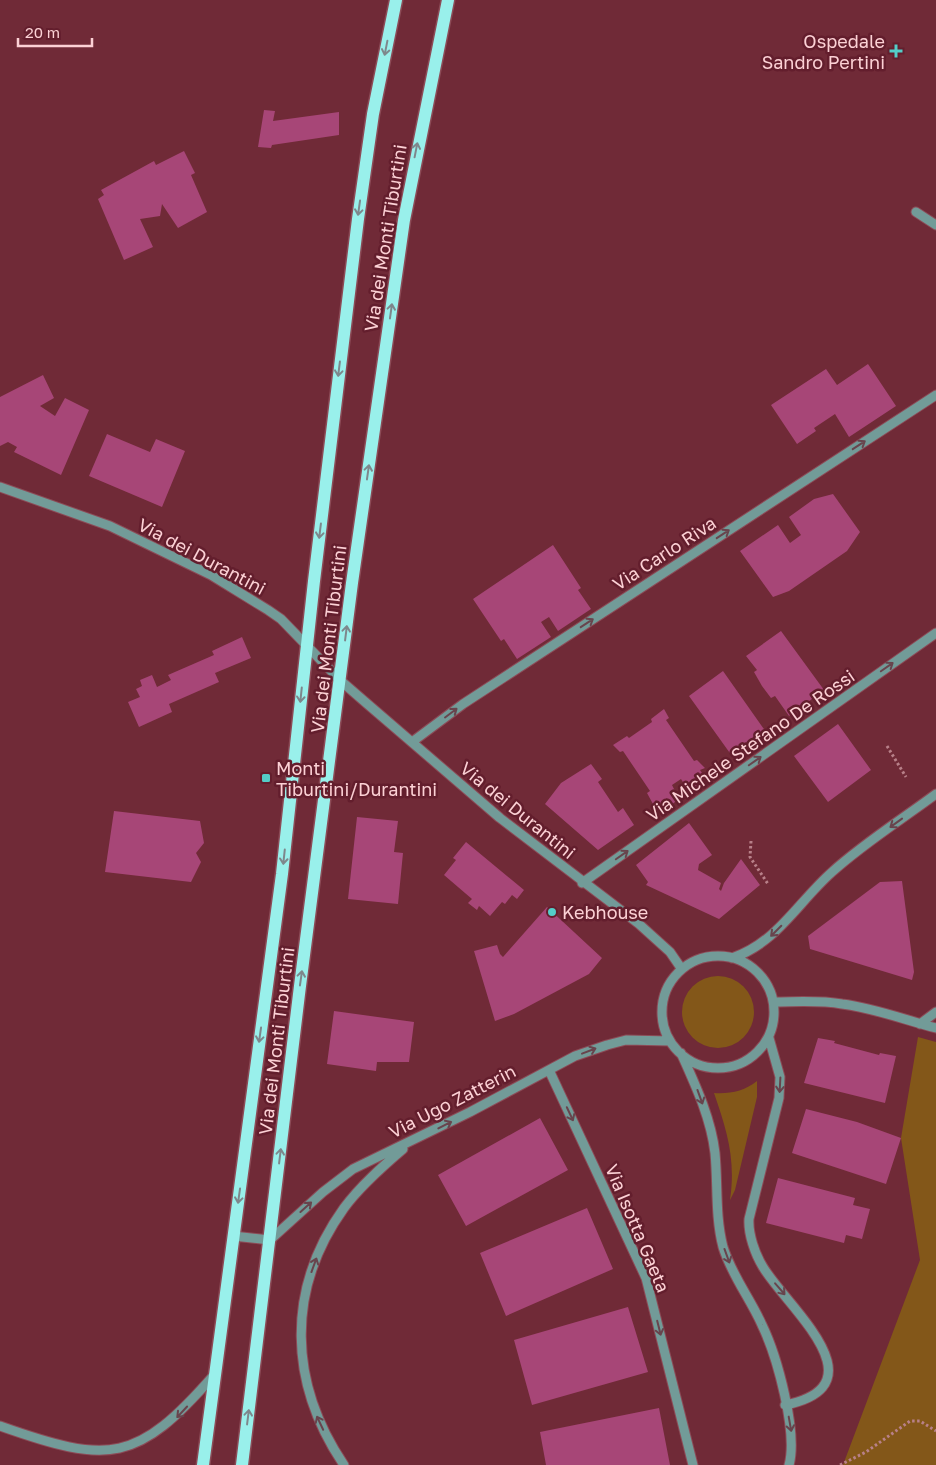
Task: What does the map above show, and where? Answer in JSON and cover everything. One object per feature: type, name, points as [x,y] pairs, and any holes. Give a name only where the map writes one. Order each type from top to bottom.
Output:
[{"type":"main road","name":"Via dei Monti Tiburtini","points":[[203,1465],[282,874],[358,218],[373,114],[396,0]]},
{"type":"main road","name":"Via dei Monti Tiburtini","points":[[242,1465],[352,582],[404,220],[448,0]]},
{"type":"street","points":[[916,212],[936,225]]},
{"type":"street","name":"Via Carlo Riva","points":[[412,742],[463,704],[936,395]]},
{"type":"street","name":"Via dei Durantini","points":[[0,487],[110,526],[183,560],[268,610],[281,620],[341,681],[500,818],[582,883],[639,924],[670,952],[681,968]]},
{"type":"street","name":"Via Michele Stefano De Rossi","points":[[582,883],[936,633]]},
{"type":"street","points":[[732,958],[755,972],[766,985],[773,1002],[774,1020],[769,1038],[754,1057],[730,1067],[708,1067],[681,1052],[670,1041],[663,1019],[663,1000],[670,982],[681,968],[714,956],[732,958],[744,954],[764,942],[842,864],[936,794]]},
{"type":"street","points":[[773,1002],[814,1001],[844,1004],[885,1013],[936,1028]]},
{"type":"street","points":[[920,1024],[936,1012]]},
{"type":"street","points":[[769,1038],[780,1077],[779,1098],[749,1219],[749,1229],[762,1266],[816,1334],[828,1368],[826,1382],[816,1395],[785,1404]]},
{"type":"street","name":"Via Ugo Zatterin","points":[[270,1240],[337,1180],[371,1160],[411,1142],[549,1070],[607,1044],[626,1040],[670,1041]]},
{"type":"street","points":[[681,1052],[699,1095],[713,1141],[716,1206],[724,1249],[739,1286],[755,1312],[769,1342],[785,1404],[792,1443],[789,1465]]},
{"type":"street","name":"Via Isotta Gaeta","points":[[549,1070],[646,1278],[693,1465]]},
{"type":"street","points":[[344,1465],[321,1428],[308,1392],[300,1337],[306,1294],[320,1248],[345,1206],[386,1164],[411,1142]]},
{"type":"street","points":[[233,1236],[270,1240]]},
{"type":"street","points":[[114,1459],[149,1442],[162,1433],[214,1376]]},
{"type":"street","points":[[0,1426],[57,1451],[94,1460]]},
{"type":"path","points":[[887,746],[906,777]]},
{"type":"path","points":[[751,841],[750,857],[768,884]]},
{"type":"path","points":[[840,1465],[866,1452],[910,1421],[920,1421],[936,1431]]},
{"type":"shaded area","points":[[718,976],[738,982],[748,992],[754,1012],[748,1032],[738,1042],[718,1048],[698,1042],[688,1032],[682,1012],[688,992],[698,982]]},
{"type":"shaded area","points":[[918,1037],[936,1042],[936,1465],[843,1465],[920,1260],[901,1138]]},
{"type":"shaded area","points":[[757,1081],[757,1097],[735,1190],[730,1200],[732,1185],[731,1158],[723,1120],[714,1093],[737,1091]]},
{"type":"building","points":[[264,110],[275,111],[273,121],[339,112],[339,135],[272,145],[271,148],[258,147]]},
{"type":"building","points":[[184,151],[195,173],[191,175],[207,212],[178,228],[162,204],[160,216],[140,219],[153,247],[124,260],[98,199],[104,195],[101,190],[154,161],[156,165]]},
{"type":"building","points":[[868,364],[896,406],[849,437],[835,414],[814,428],[816,431],[797,444],[771,405],[826,369],[837,385]]},
{"type":"building","points":[[43,375],[54,398],[40,406],[55,416],[65,398],[89,410],[61,475],[14,452],[17,447],[8,442],[0,446],[0,397]]},
{"type":"building","points":[[107,434],[150,452],[156,439],[185,451],[162,507],[89,476]]},
{"type":"building","points":[[833,494],[860,532],[847,551],[789,591],[773,597],[740,551],[778,525],[790,543],[801,535],[789,517],[814,499]]},
{"type":"building","points":[[553,545],[581,588],[578,590],[591,609],[558,631],[549,617],[541,622],[551,637],[517,659],[504,639],[501,641],[473,599]]},
{"type":"building","points":[[781,631],[824,690],[789,716],[775,696],[771,698],[762,686],[754,672],[757,670],[746,656]]},
{"type":"building","points":[[242,637],[251,658],[215,673],[219,682],[169,704],[172,712],[139,727],[128,702],[140,697],[136,689],[142,686],[140,680],[152,675],[157,687],[171,680],[168,675],[214,655],[212,651]]},
{"type":"building","points":[[723,671],[766,732],[732,756],[689,696]]},
{"type":"building","points":[[664,709],[669,718],[666,720],[694,761],[697,760],[705,768],[700,770],[706,779],[689,792],[681,779],[672,785],[679,799],[663,811],[656,800],[653,804],[647,793],[650,791],[623,751],[620,752],[613,745],[627,736],[629,738],[652,722],[651,719]]},
{"type":"building","points":[[838,724],[871,770],[828,802],[794,756]]},
{"type":"building","points":[[591,764],[602,779],[598,782],[618,812],[623,808],[634,825],[598,850],[545,804],[561,783]]},
{"type":"building","points":[[114,811],[200,821],[204,843],[196,853],[201,862],[191,882],[105,872]]},
{"type":"building","points":[[357,817],[398,821],[394,852],[403,853],[398,904],[348,899]]},
{"type":"building","points":[[689,823],[712,855],[699,864],[698,870],[721,883],[719,889],[721,891],[724,883],[741,859],[760,885],[719,919],[646,885],[648,882],[636,865]]},
{"type":"building","points":[[466,842],[524,890],[517,899],[512,895],[505,904],[502,902],[490,916],[479,906],[477,910],[468,903],[472,899],[444,875],[456,860],[453,858]]},
{"type":"building","points":[[902,881],[914,972],[912,980],[810,949],[808,936],[880,882]]},
{"type":"building","points":[[547,907],[602,958],[589,974],[514,1014],[495,1021],[474,951],[497,945],[503,957]]},
{"type":"building","points":[[334,1011],[414,1022],[409,1062],[377,1062],[376,1071],[327,1064]]},
{"type":"building","points":[[818,1038],[835,1041],[834,1043],[879,1055],[880,1053],[896,1056],[885,1103],[804,1083]]},
{"type":"building","points":[[806,1109],[857,1122],[901,1138],[886,1184],[792,1153]]},
{"type":"building","points":[[540,1118],[568,1170],[466,1226],[438,1175]]},
{"type":"building","points":[[778,1178],[855,1198],[853,1205],[870,1209],[862,1239],[846,1235],[844,1243],[766,1223]]},
{"type":"building","points":[[587,1208],[613,1269],[506,1316],[480,1253]]},
{"type":"building","points":[[628,1307],[648,1372],[532,1405],[514,1340]]},
{"type":"building","points":[[659,1408],[670,1465],[546,1465],[540,1432]]},
{"type":"place","name":"Ospedale Sandro Pertini","points":[[896,51]]},
{"type":"place","name":"Monti Tiburtini/Durantini","points":[[266,778]]},
{"type":"place","name":"Kebhouse","points":[[552,912]]}]
